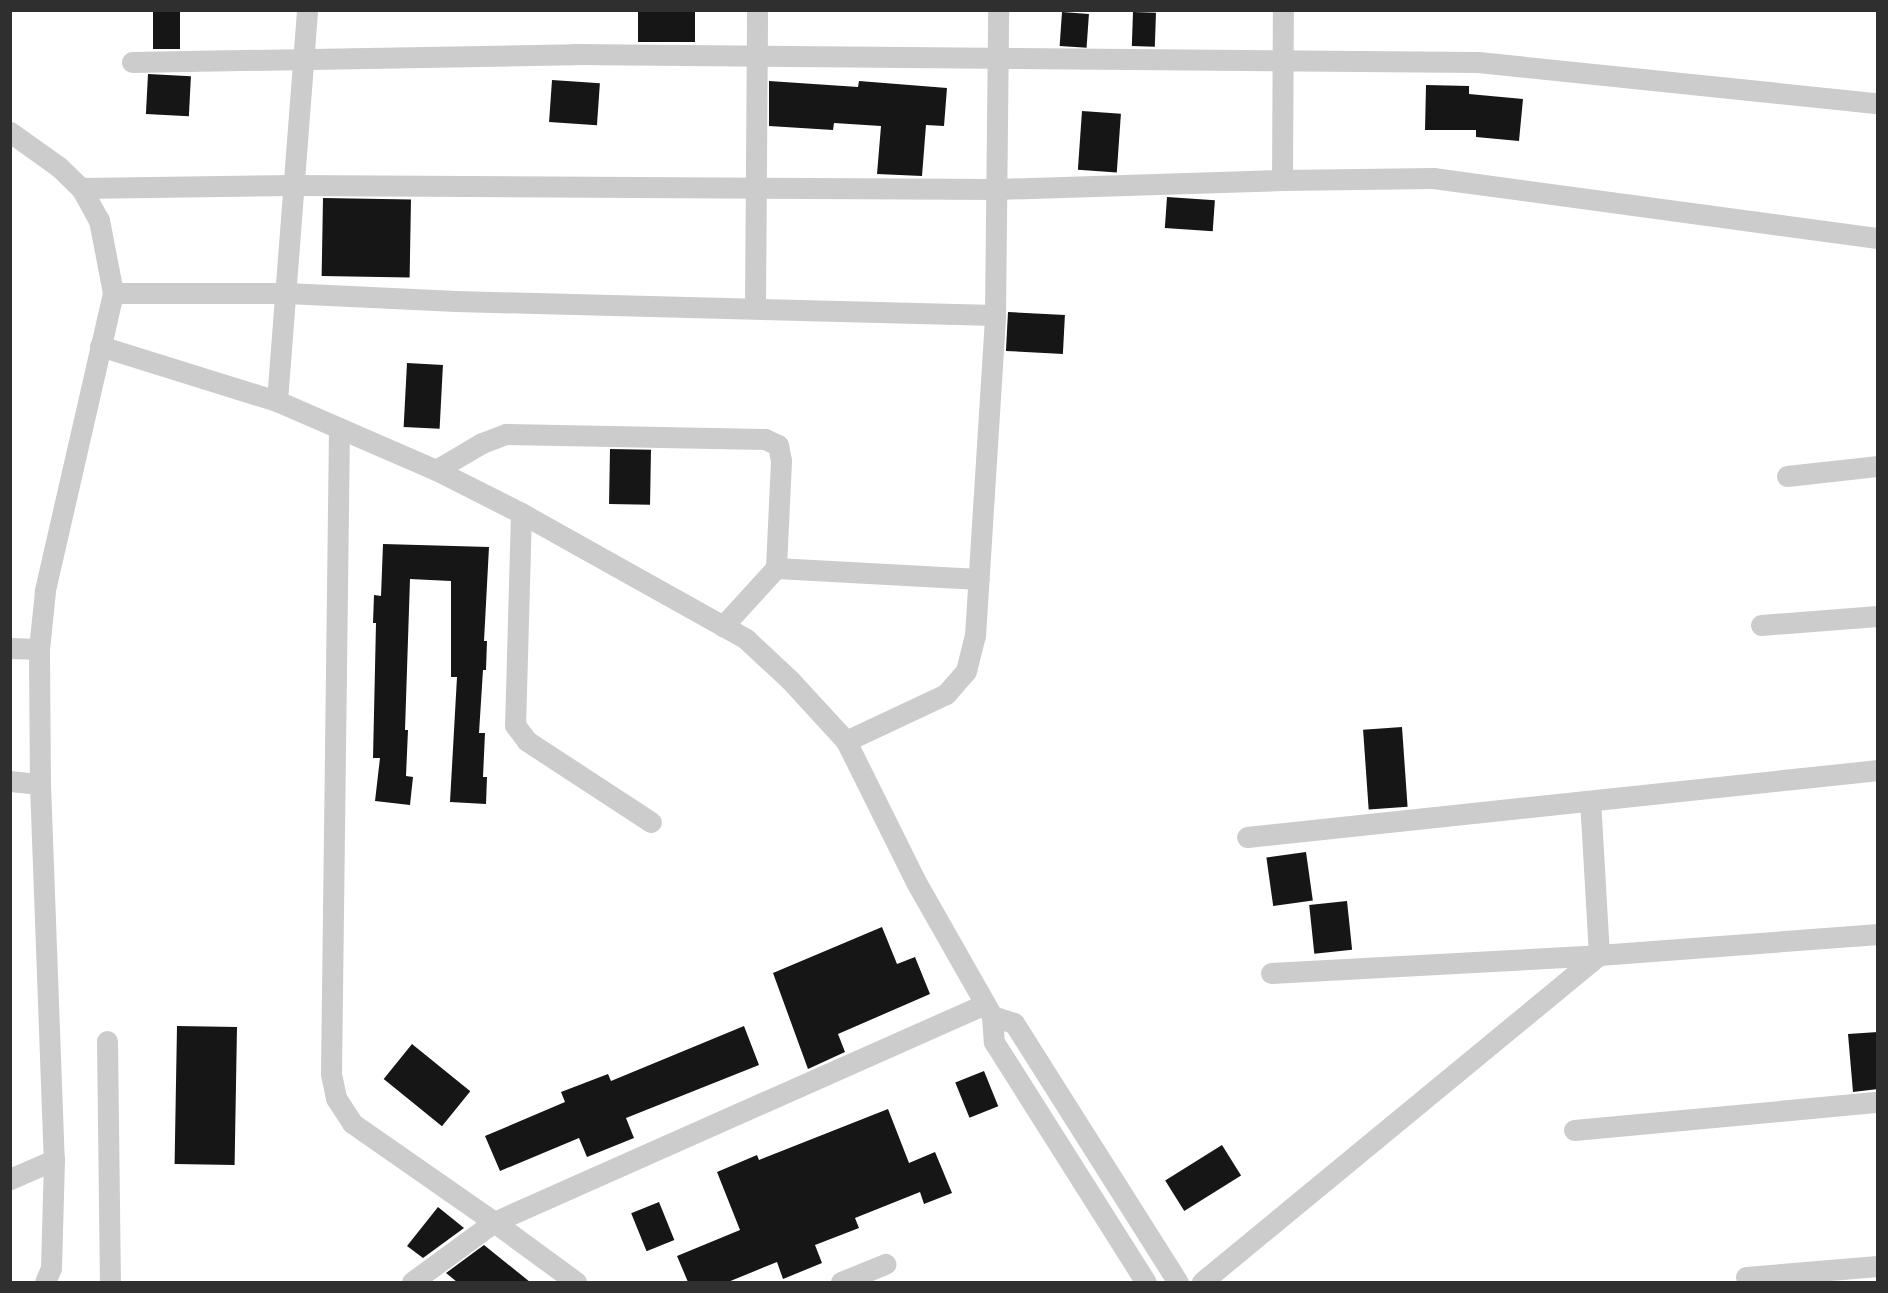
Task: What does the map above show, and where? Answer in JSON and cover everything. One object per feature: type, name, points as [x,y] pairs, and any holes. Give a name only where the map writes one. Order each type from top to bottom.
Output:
[{"type":"street","points":[[277,401],[307,10]]},
{"type":"street","points":[[755,309],[757,10]]},
{"type":"street","points":[[846,741],[946,694],[966,671],[975,636],[995,315],[998,10]]},
{"type":"street","points":[[1282,180],[1283,10]]},
{"type":"street","points":[[132,62],[574,54],[1478,62],[1878,103]]},
{"type":"street","points":[[10,132],[59,167],[81,188],[99,220],[113,293],[45,591],[39,649],[40,784],[54,1160],[51,1268],[45,1282]]},
{"type":"street","points":[[81,188],[293,185],[997,189],[1282,180],[1433,178],[1878,238]]},
{"type":"street","points":[[113,293],[286,293],[456,301],[995,315]]},
{"type":"street","points":[[100,346],[277,401],[436,470],[521,513],[746,639],[846,741],[916,882],[989,1010],[994,1042],[1146,1282]]},
{"type":"street","points":[[339,428],[331,1074],[336,1098],[352,1123],[576,1282]]},
{"type":"street","points":[[436,470],[482,443],[506,434],[765,439],[778,445],[781,461],[776,568],[723,626]]},
{"type":"street","points":[[1787,476],[1878,466]]},
{"type":"street","points":[[521,513],[515,725],[527,741],[651,822]]},
{"type":"street","points":[[776,568],[979,579]]},
{"type":"street","points":[[1761,625],[1878,616]]},
{"type":"street","points":[[10,648],[39,649]]},
{"type":"street","points":[[1247,837],[1878,770]]},
{"type":"street","points":[[10,782],[40,784]]},
{"type":"street","points":[[1590,801],[1599,956]]},
{"type":"street","points":[[1271,973],[1599,956],[1878,934]]},
{"type":"street","points":[[1202,1282],[1599,956]]},
{"type":"street","points":[[412,1282],[494,1222],[989,1010]]},
{"type":"street","points":[[989,1010],[1014,1023],[1178,1282]]},
{"type":"street","points":[[107,1041],[110,1282]]},
{"type":"street","points":[[1574,1130],[1878,1102]]},
{"type":"street","points":[[10,1179],[54,1160]]},
{"type":"street","points":[[841,1282],[885,1264]]},
{"type":"street","points":[[1746,1277],[1878,1266]]},
{"type":"building","points":[[153,10],[180,10],[180,49],[153,49]]},
{"type":"building","points":[[638,10],[695,10],[695,42],[638,42]]},
{"type":"building","points":[[1062,12],[1089,14],[1087,48],[1060,46]]},
{"type":"building","points":[[1133,12],[1156,13],[1155,47],[1132,46]]},
{"type":"building","points":[[148,74],[191,76],[189,116],[146,114]]},
{"type":"building","points":[[552,80],[600,83],[597,125],[549,122]]},
{"type":"building","points":[[769,81],[858,87],[859,81],[947,88],[944,126],[926,125],[922,176],[877,174],[881,126],[834,123],[833,130],[769,126]]},
{"type":"building","points":[[1426,85],[1469,86],[1469,94],[1523,99],[1519,141],[1476,137],[1476,130],[1425,130]]},
{"type":"building","points":[[1082,111],[1121,114],[1117,173],[1078,170]]},
{"type":"building","points":[[1167,197],[1215,200],[1213,231],[1165,228]]},
{"type":"building","points":[[323,198],[411,200],[410,278],[322,276]]},
{"type":"building","points":[[1008,312],[1065,315],[1063,354],[1006,351]]},
{"type":"building","points":[[407,363],[443,365],[440,429],[404,427]]},
{"type":"building","points":[[610,449],[651,450],[650,505],[609,504]]},
{"type":"building","points":[[383,544],[489,547],[484,641],[487,641],[486,670],[483,670],[479,733],[485,733],[483,777],[487,777],[486,804],[450,802],[457,677],[451,677],[451,581],[410,579],[405,730],[408,730],[406,776],[413,777],[410,805],[375,801],[380,758],[373,758],[376,623],[373,623],[374,595],[381,596]]},
{"type":"building","points":[[1402,727],[1408,807],[1369,810],[1363,730]]},
{"type":"building","points":[[1306,852],[1313,901],[1273,906],[1266,858]]},
{"type":"building","points":[[1347,901],[1352,950],[1314,954],[1309,905]]},
{"type":"building","points":[[882,927],[897,964],[915,957],[930,994],[838,1034],[845,1052],[808,1069],[773,973]]},
{"type":"building","points":[[177,1026],[237,1027],[235,1165],[175,1164]]},
{"type":"building","points":[[744,1026],[759,1065],[626,1118],[634,1138],[587,1157],[579,1138],[500,1171],[485,1136],[565,1102],[561,1092],[608,1074],[611,1081]]},
{"type":"building","points":[[1878,1032],[1878,1089],[1853,1092],[1848,1034]]},
{"type":"building","points":[[412,1044],[470,1091],[442,1126],[384,1079]]},
{"type":"building","points":[[984,1071],[998,1106],[969,1118],[955,1083]]},
{"type":"building","points":[[888,1109],[909,1163],[935,1152],[952,1193],[924,1204],[920,1192],[855,1218],[859,1228],[815,1245],[822,1263],[783,1279],[777,1262],[728,1282],[688,1282],[677,1256],[740,1230],[717,1172],[757,1155],[759,1160]]},
{"type":"building","points":[[1222,1145],[1241,1176],[1184,1211],[1165,1181]]},
{"type":"building","points":[[659,1202],[674,1240],[647,1251],[631,1213]]},
{"type":"building","points":[[438,1207],[464,1228],[423,1258],[407,1246]]},
{"type":"building","points":[[484,1245],[530,1282],[457,1282],[446,1273]]}]
